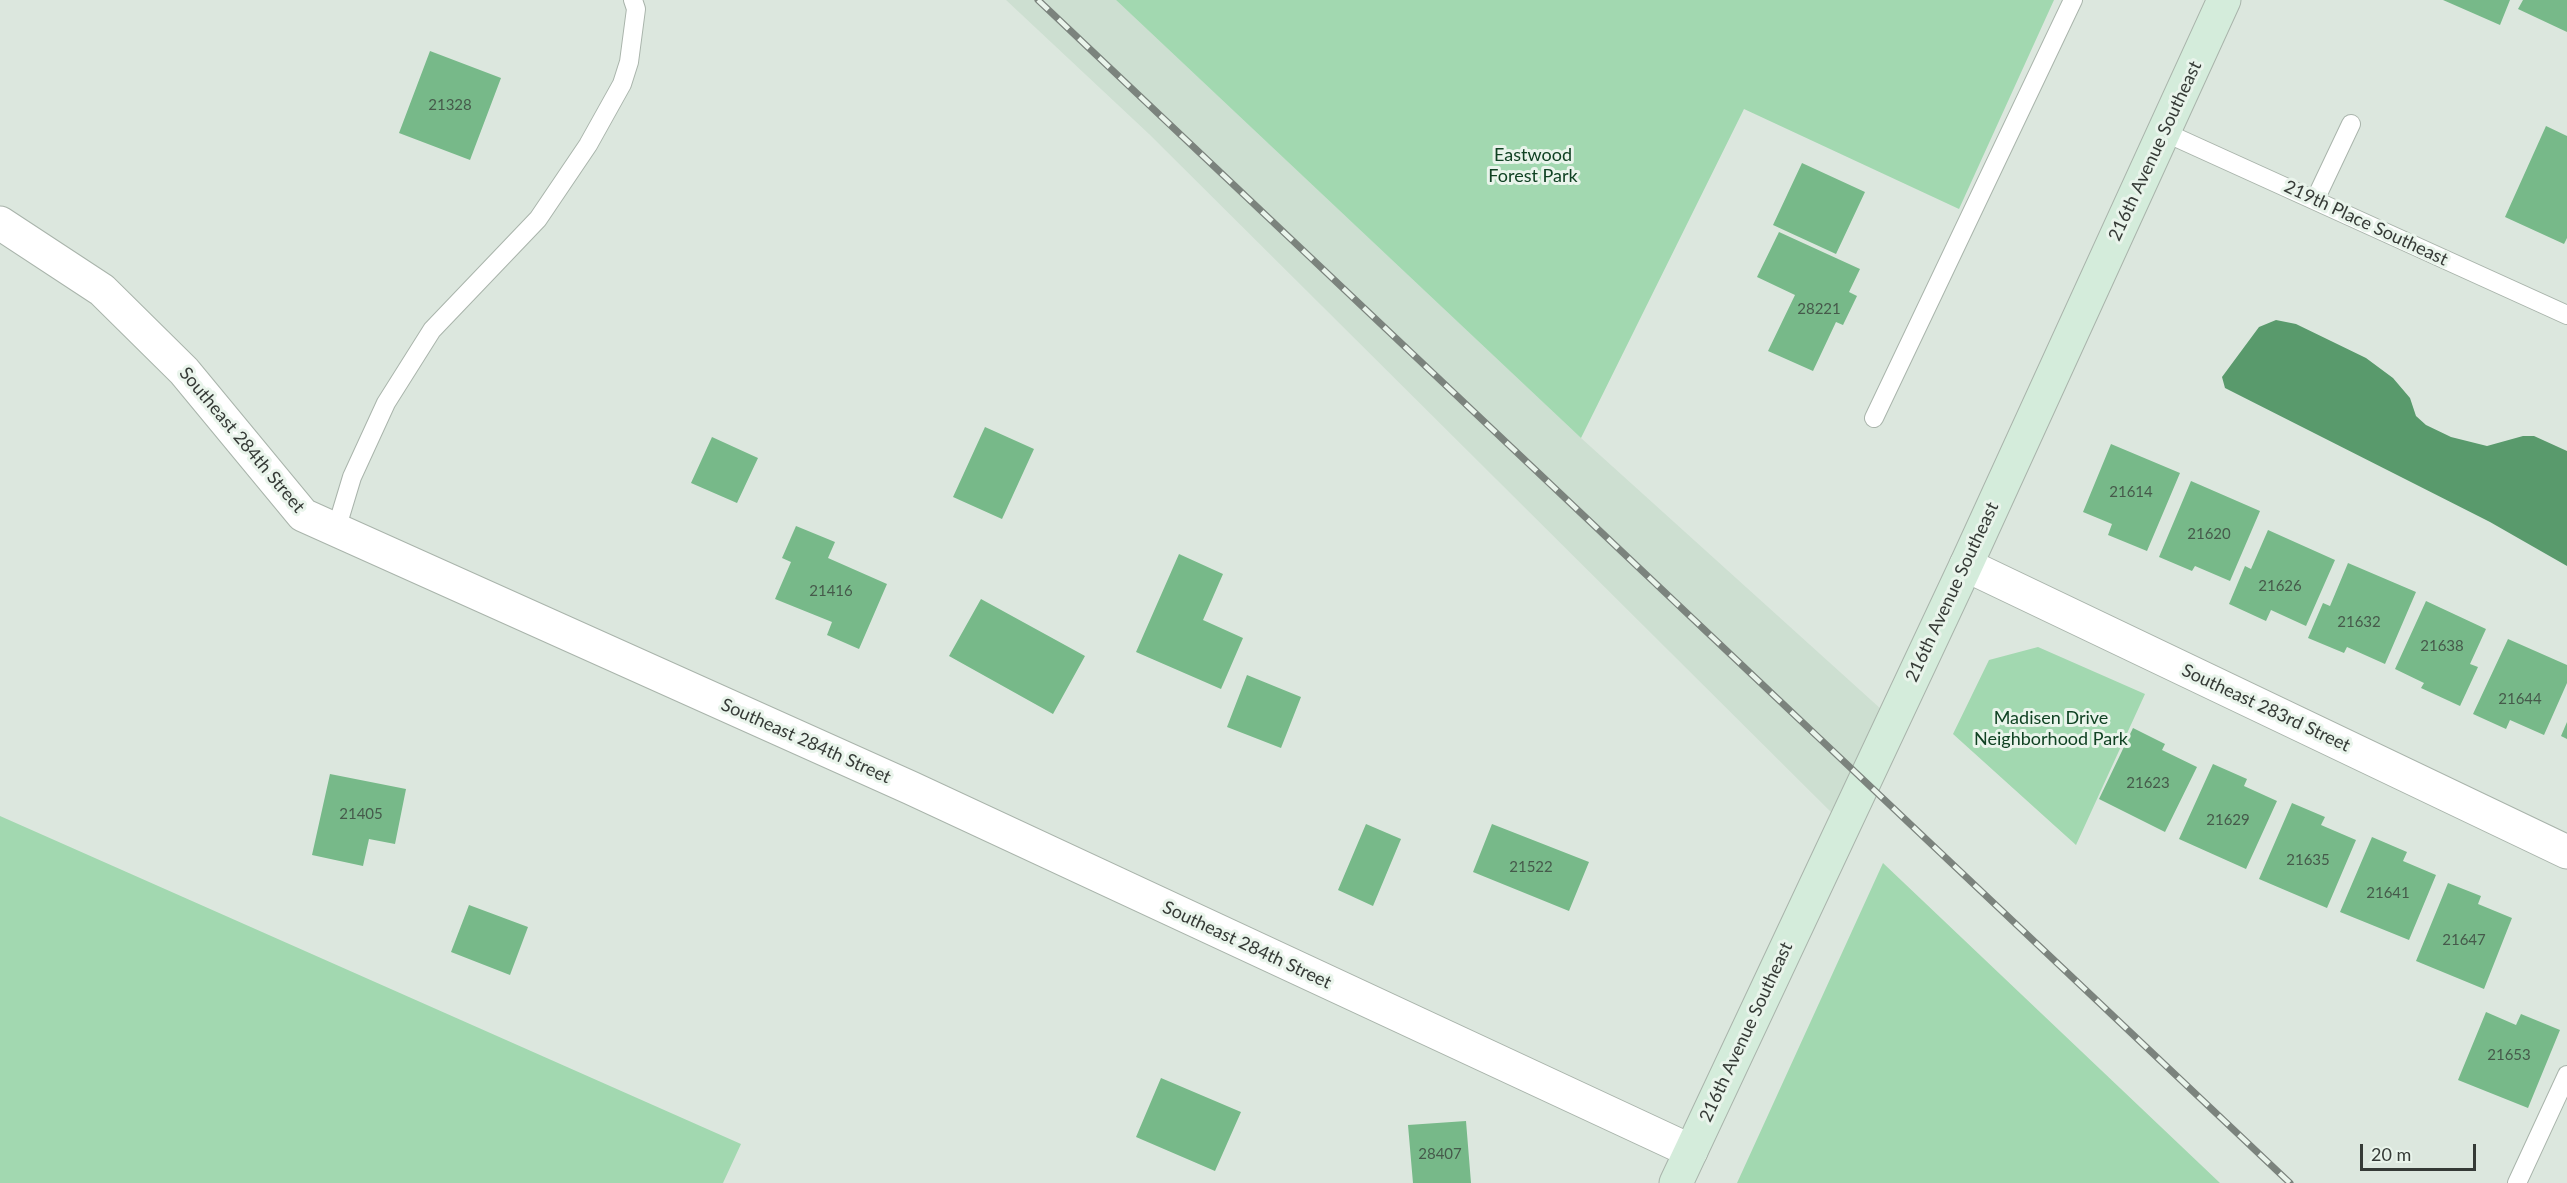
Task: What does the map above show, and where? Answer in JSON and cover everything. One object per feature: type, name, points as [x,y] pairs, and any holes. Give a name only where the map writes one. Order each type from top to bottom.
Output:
[{"type":"street","name":"216th Avenue Southeast","points":[[1676,1183],[1966,565],[2224,0]]},
{"type":"street","name":"Southeast 284th Street","points":[[0,223],[102,290],[184,371],[303,515],[911,788],[1691,1151]]},
{"type":"street","name":"Southeast 283rd Street","points":[[1966,565],[2567,852]]},
{"type":"lane","points":[[336,530],[352,477],[386,403],[432,330],[538,219],[588,145],[622,84],[629,62],[636,9],[633,0]]},
{"type":"lane","points":[[1874,418],[2073,0]]},
{"type":"lane","points":[[2315,200],[2352,124]]},
{"type":"lane","name":"219th Place Southeast","points":[[2164,132],[2567,315]]},
{"type":"lane","points":[[2517,1183],[2567,1075]]},
{"type":"shaded area","points":[[1006,0],[1116,0],[1581,438],[1892,719],[1843,824],[1149,134]]},
{"type":"shaded area","points":[[2276,320],[2296,324],[2366,358],[2393,378],[2410,398],[2416,416],[2426,425],[2451,437],[2487,446],[2523,436],[2534,436],[2567,451],[2567,566],[2490,522],[2225,388],[2222,377],[2259,327]]},
{"type":"green space","name":"Eastwood Forest Park","points":[[1116,0],[2054,0],[1959,209],[1744,109],[1581,438]]},
{"type":"green space","name":"Madisen Drive Neighborhood Park","points":[[2038,647],[2145,694],[2076,845],[1953,734],[1989,660]]},
{"type":"green space","points":[[0,816],[741,1144],[723,1183],[0,1183]]},
{"type":"green space","points":[[1883,863],[2220,1183],[1737,1183]]},
{"type":"building","points":[[2443,0],[2510,0],[2500,25]]},
{"type":"building","points":[[2523,0],[2567,0],[2567,32],[2518,9]]},
{"type":"building","points":[[430,51],[501,78],[470,160],[399,133]]},
{"type":"building","points":[[2546,126],[2567,136],[2567,238],[2564,244],[2505,217]]},
{"type":"building","points":[[1802,163],[1865,192],[1836,254],[1773,225]]},
{"type":"building","points":[[1779,232],[1860,269],[1849,292],[1857,296],[1843,325],[1836,322],[1813,371],[1768,351],[1795,295],[1757,277]]},
{"type":"building","points":[[985,427],[1034,449],[1002,519],[953,497]]},
{"type":"building","points":[[712,437],[758,458],[737,503],[691,483]]},
{"type":"building","points":[[2111,444],[2180,473],[2147,551],[2108,535],[2112,524],[2083,512]]},
{"type":"building","points":[[2191,481],[2260,511],[2230,581],[2195,566],[2192,571],[2159,557]]},
{"type":"building","points":[[796,526],[835,542],[828,558],[887,584],[859,649],[827,635],[832,622],[775,599],[791,562],[782,558]]},
{"type":"building","points":[[2268,530],[2335,560],[2306,626],[2271,610],[2266,621],[2229,604],[2245,566],[2251,569]]},
{"type":"building","points":[[1179,554],[1223,574],[1203,620],[1243,638],[1221,689],[1136,652]]},
{"type":"building","points":[[2348,563],[2416,592],[2385,664],[2347,647],[2344,653],[2308,638],[2323,603],[2330,606]]},
{"type":"building","points":[[981,599],[1085,656],[1053,714],[949,656]]},
{"type":"building","points":[[2426,601],[2486,629],[2470,664],[2478,667],[2460,706],[2421,688],[2424,683],[2395,669]]},
{"type":"building","points":[[2508,639],[2567,665],[2567,683],[2544,735],[2510,720],[2506,729],[2473,714]]},
{"type":"building","points":[[1247,675],[1301,697],[1281,748],[1227,727]]},
{"type":"building","points":[[2567,722],[2567,739],[2561,736]]},
{"type":"building","points":[[2133,728],[2165,744],[2162,750],[2197,767],[2165,832],[2099,799]]},
{"type":"building","points":[[2213,764],[2247,779],[2244,786],[2277,801],[2246,869],[2179,839]]},
{"type":"building","points":[[330,774],[406,789],[395,844],[369,839],[363,866],[312,855]]},
{"type":"building","points":[[2292,803],[2325,817],[2321,825],[2356,840],[2327,908],[2259,879]]},
{"type":"building","points":[[1366,824],[1401,839],[1373,906],[1338,890]]},
{"type":"building","points":[[1492,824],[1589,862],[1569,911],[1473,872]]},
{"type":"building","points":[[2372,837],[2407,852],[2403,861],[2436,875],[2409,940],[2340,912]]},
{"type":"building","points":[[2448,883],[2481,896],[2478,904],[2512,918],[2484,989],[2416,961]]},
{"type":"building","points":[[469,905],[528,927],[510,975],[451,952]]},
{"type":"building","points":[[2486,1012],[2516,1025],[2521,1014],[2560,1030],[2528,1108],[2458,1080]]},
{"type":"building","points":[[1161,1078],[1241,1112],[1215,1171],[1136,1137]]},
{"type":"building","points":[[1466,1121],[1471,1183],[1413,1183],[1408,1125]]},
{"type":"railway","points":[[1038,0],[2290,1183]]}]
